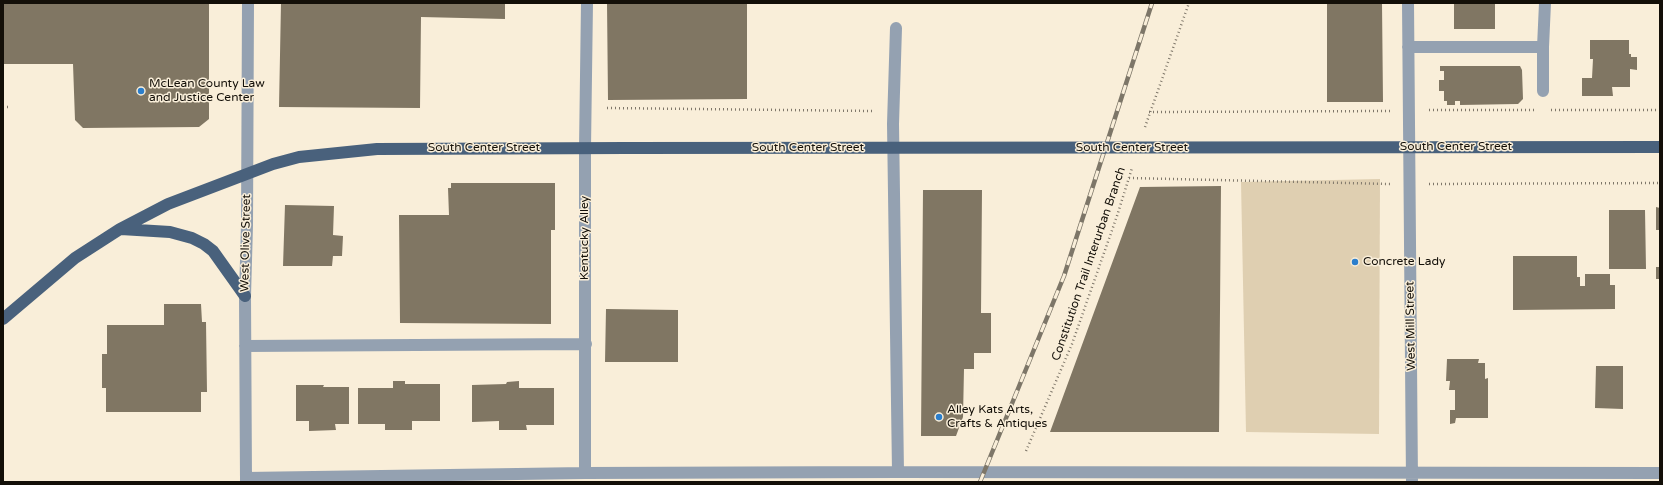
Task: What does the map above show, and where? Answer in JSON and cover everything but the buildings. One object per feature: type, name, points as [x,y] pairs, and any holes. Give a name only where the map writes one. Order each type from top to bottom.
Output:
[{"type":"main road","name":"South Center Street","points":[[3,319],[76,258],[120,229],[168,204],[246,173],[299,157],[377,149],[1660,147]]},
{"type":"main road","points":[[120,229],[170,232],[192,238],[204,244],[213,251],[245,296]]},
{"type":"street","name":"West Olive Street","points":[[246,480],[245,296],[248,3]]},
{"type":"street","name":"Kentucky Alley","points":[[585,473],[585,148],[587,3]]},
{"type":"street","name":"West Mill Street","points":[[1408,3],[1412,477]]},
{"type":"street","points":[[1543,91],[1545,3]]},
{"type":"street","points":[[896,28],[893,161],[898,472]]},
{"type":"street","points":[[1408,47],[1544,47]]},
{"type":"street","points":[[245,346],[586,344]]},
{"type":"street","points":[[246,480],[585,473],[898,472],[1067,477],[1412,477],[1660,473]]},
{"type":"path","points":[[1143,134],[1189,3]]},
{"type":"path","points":[[3,107],[9,107]]},
{"type":"path","points":[[607,108],[894,111]]},
{"type":"path","name":"Constitution Trail Interurban Branch","points":[[1031,439],[1072,344],[1134,164]]},
{"type":"shaded area","points":[[1380,179],[1379,434],[1246,432],[1241,182]]},
{"type":"railway","points":[[980,482],[1064,276],[1152,3]]},
{"type":"place","name":"McLean County Law and Justice Center","points":[[141,91]]},
{"type":"place","name":"Concrete Lady","points":[[1355,262]]},
{"type":"place","name":"Alley Kats Arts, Crafts & Antiques","points":[[939,417]]}]
